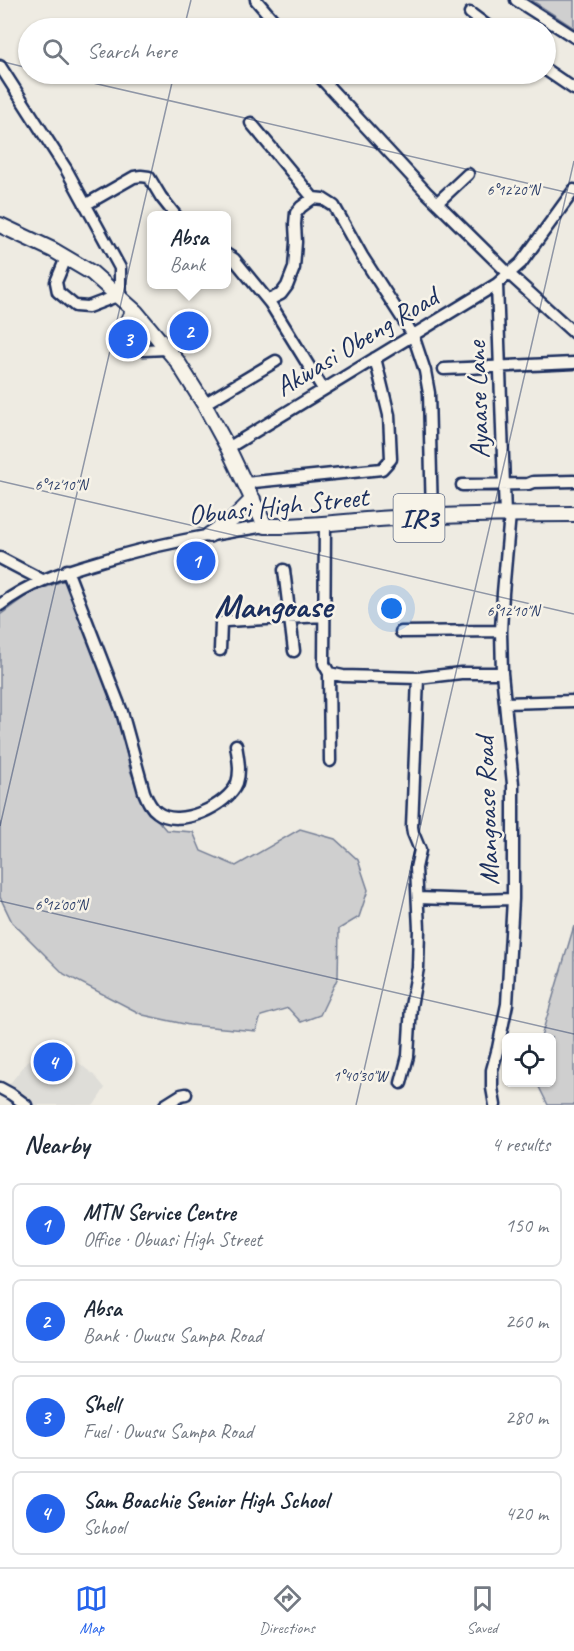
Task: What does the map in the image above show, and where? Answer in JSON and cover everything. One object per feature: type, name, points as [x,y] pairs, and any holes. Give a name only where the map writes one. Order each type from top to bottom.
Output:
[{"type":"main road","points":[[0,225],[53,250],[92,273],[132,309],[177,361],[204,404],[265,526]]},
{"type":"main road","points":[[209,535],[233,519],[253,499]]},
{"type":"main road","name":"Obuasi High Street","points":[[265,526],[432,517],[574,514]]},
{"type":"street","points":[[256,0],[271,18]]},
{"type":"street","points":[[516,0],[544,18]]},
{"type":"street","points":[[470,13],[477,18]]},
{"type":"street","points":[[556,26],[574,37]]},
{"type":"street","points":[[0,66],[66,169],[120,267],[119,298],[88,307],[75,306],[58,292],[56,282],[66,258]]},
{"type":"street","points":[[556,77],[574,89]]},
{"type":"street","points":[[326,84],[437,203],[509,274],[574,333]]},
{"type":"street","points":[[251,123],[313,198]]},
{"type":"street","points":[[437,203],[468,174]]},
{"type":"street","points":[[85,205],[134,177],[141,176],[149,177],[172,211]]},
{"type":"street","name":"Akwasi Obeng Road","points":[[228,448],[497,284],[529,254],[574,189]]},
{"type":"street","points":[[270,303],[287,286],[294,268],[296,213],[313,198],[322,199],[334,206],[362,256],[412,335],[425,371],[429,393],[432,517]]},
{"type":"street","points":[[231,256],[270,303],[323,390]]},
{"type":"street","name":"Ayaase Lane","points":[[497,284],[504,484],[508,515]]},
{"type":"street","points":[[122,336],[122,329],[132,309]]},
{"type":"street","points":[[129,346],[144,350],[166,349]]},
{"type":"street","points":[[245,483],[382,469],[391,459],[389,415],[375,358]]},
{"type":"street","points":[[204,404],[276,361]]},
{"type":"street","points":[[444,369],[574,363]]},
{"type":"street","points":[[462,485],[574,481]]},
{"type":"street","name":"Mangoase Road","points":[[495,1105],[492,1070],[507,1004],[513,899],[513,784],[502,673],[501,631],[508,515]]},
{"type":"street","points":[[325,524],[324,664],[329,673],[330,761]]},
{"type":"street","name":"Obuasi High Street","points":[[0,605],[26,587],[42,580],[134,550],[265,526]]},
{"type":"street","points":[[0,558],[42,580]]},
{"type":"street","points":[[67,570],[122,712],[144,792],[157,813],[179,817],[196,814],[217,805],[228,797],[237,783],[239,774],[236,745]]},
{"type":"street","points":[[284,570],[294,651]]},
{"type":"street","points":[[220,650],[221,623],[226,621],[324,616]]},
{"type":"street","points":[[401,632],[501,631]]},
{"type":"street","points":[[329,673],[418,678],[461,673],[502,673]]},
{"type":"street","points":[[401,1083],[408,1056],[411,1006],[418,968],[416,868],[420,850],[412,827],[418,678]]},
{"type":"street","points":[[506,703],[574,701]]},
{"type":"street","points":[[418,898],[513,899]]},
{"type":"street","points":[[0,1088],[26,1105]]},
{"type":"street","points":[[165,1105],[186,1094]]},
{"type":"shaded area","points":[[531,0],[574,0],[574,28]]},
{"type":"shaded area","points":[[62,581],[66,582],[121,728],[130,770],[143,803],[166,830],[193,832],[201,851],[236,866],[300,829],[335,839],[358,860],[368,890],[359,917],[339,929],[338,977],[320,1015],[301,1022],[288,1008],[261,1016],[256,1031],[189,1025],[143,1015],[64,974],[12,922],[0,897],[0,615],[29,594]]},
{"type":"shaded area","points":[[574,926],[574,1105],[548,1105],[539,1087],[556,1087],[556,1033],[542,1033]]},
{"type":"shaded area","points":[[46,1038],[96,1077],[105,1088],[94,1105],[32,1105],[8,1086]]},
{"type":"place","name":"Absa","points":[[189,331]]},
{"type":"place","name":"Shell","points":[[128,339]]},
{"type":"place","name":"MTN Service Centre","points":[[196,561]]},
{"type":"place","name":"Sam Boachie Senior High School","points":[[53,1062]]},
{"type":"district","name":"Mangoase","points":[[273,605]]}]
